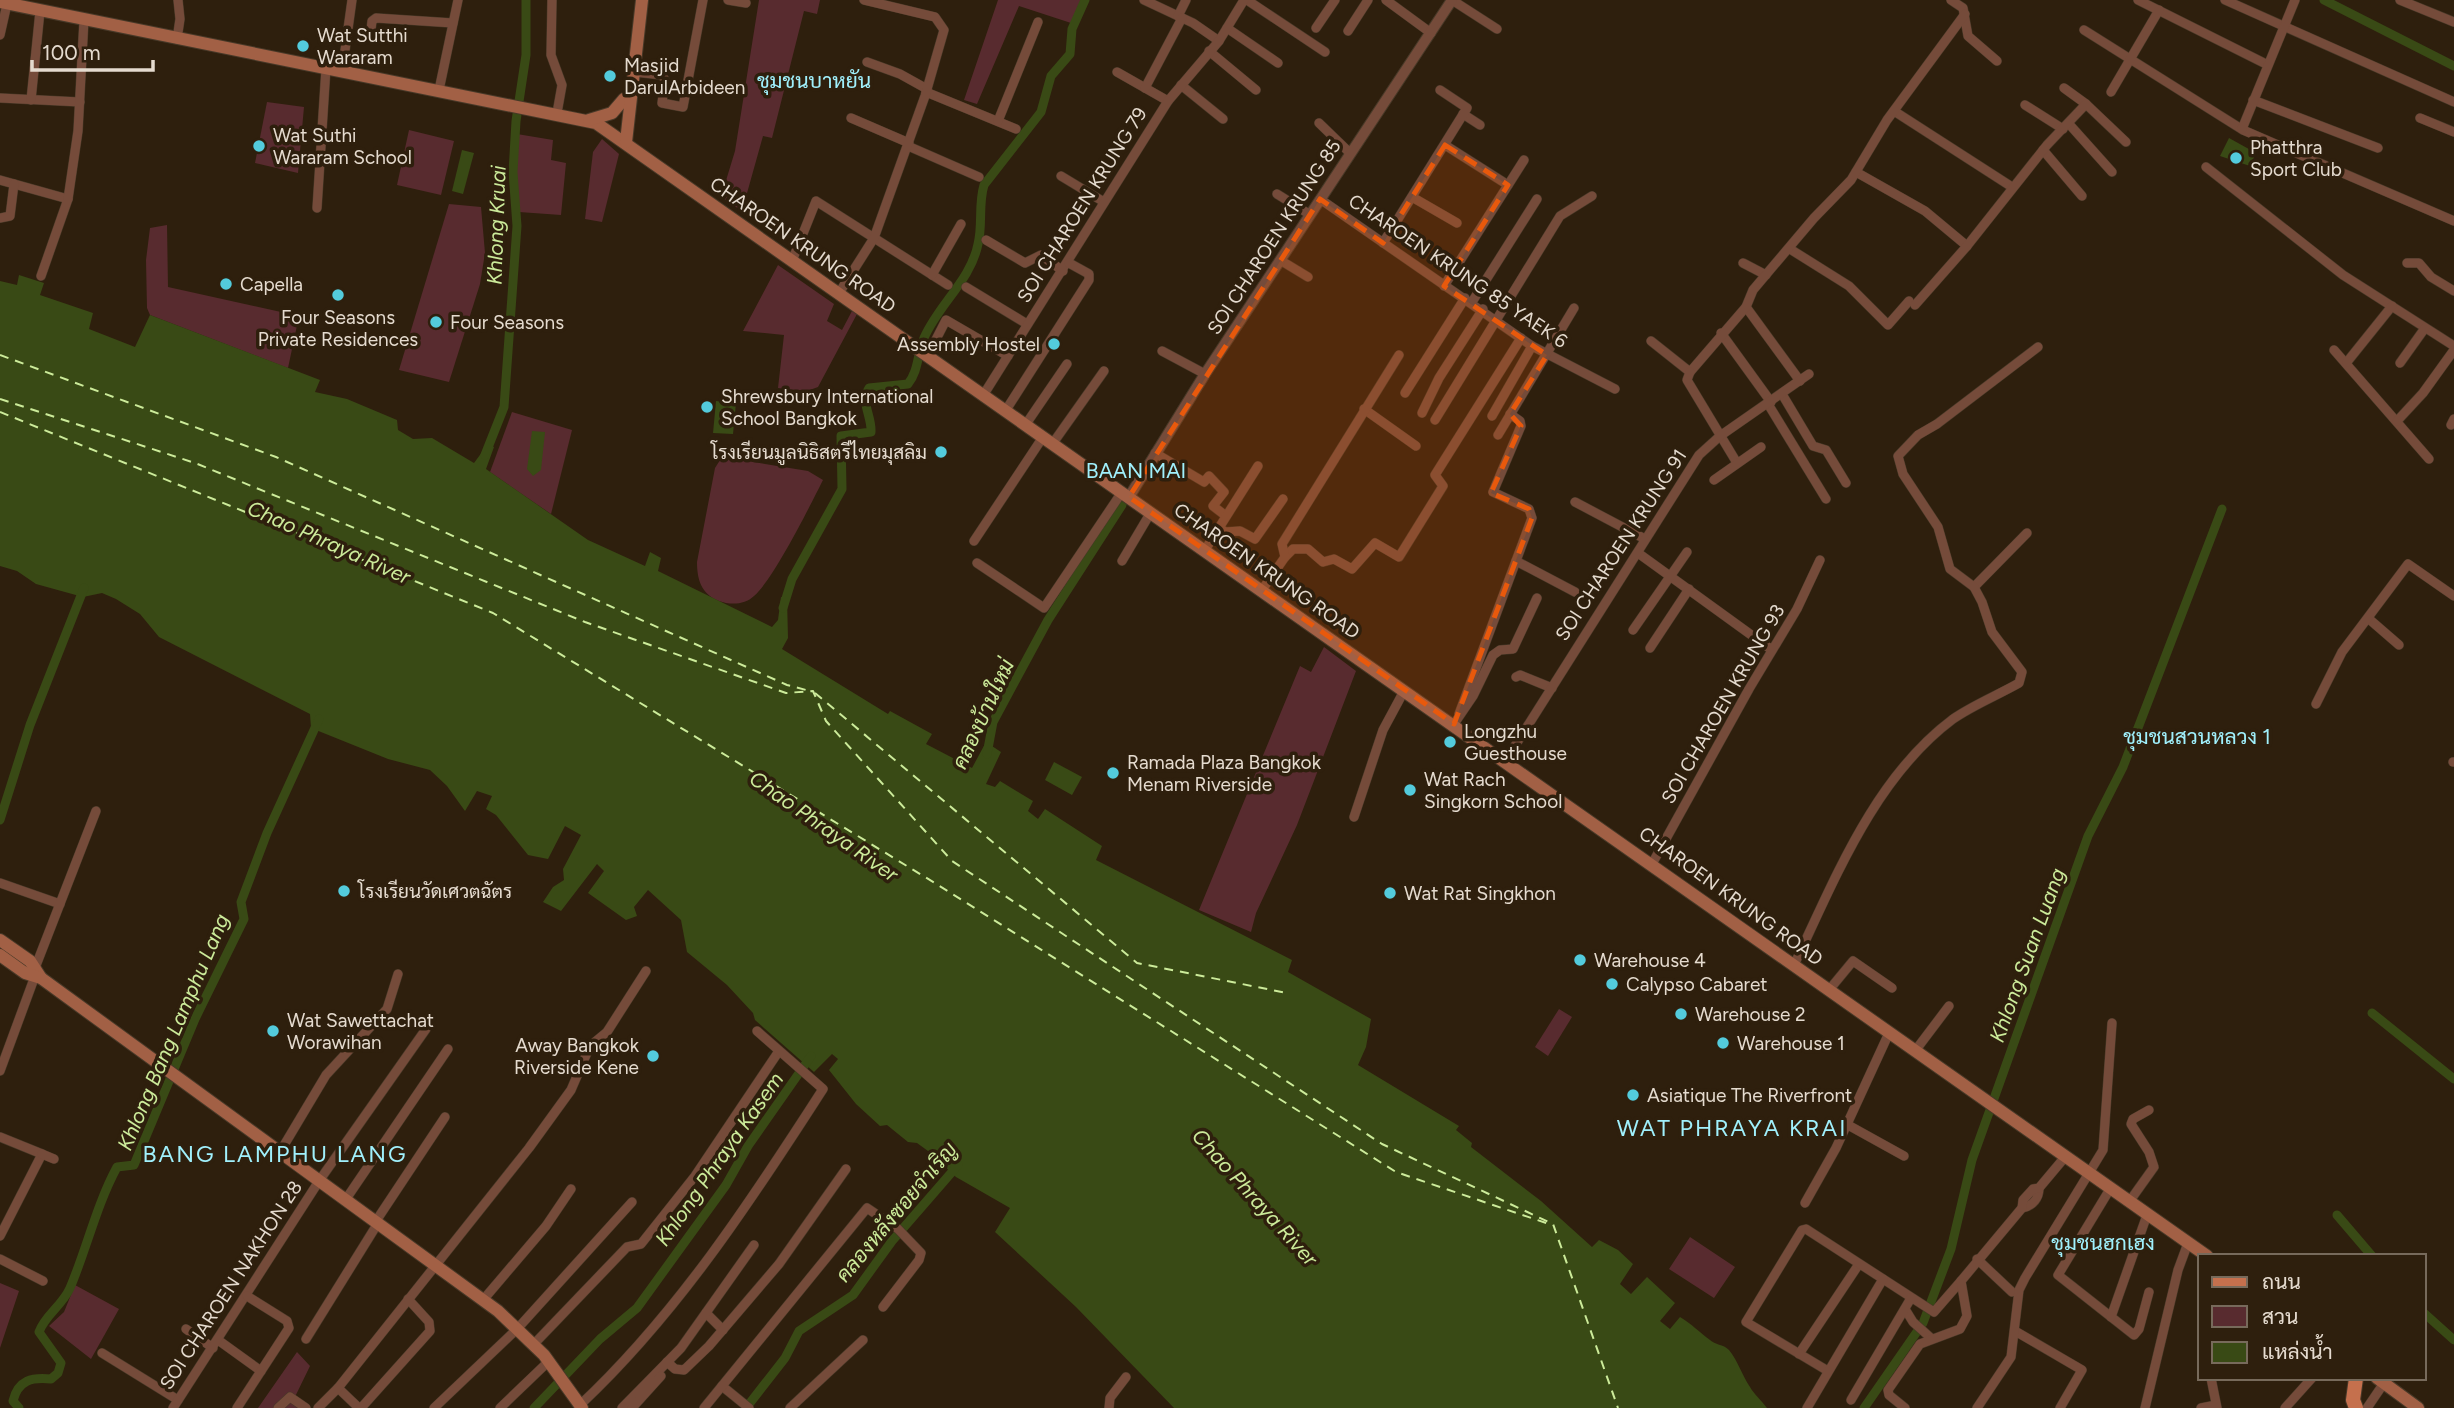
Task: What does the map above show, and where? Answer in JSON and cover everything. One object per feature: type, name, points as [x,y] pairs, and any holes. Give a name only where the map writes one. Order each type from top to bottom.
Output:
[{"type":"main road","points":[[623,140],[634,0]]},
{"type":"main road","points":[[642,0],[635,72],[628,102],[635,137],[642,155]]},
{"type":"main road","name":"CHAROEN KRUNG ROAD","points":[[4,3],[48,8],[84,20],[589,120],[623,140],[1404,691],[1457,719],[1506,760],[2204,1254]]},
{"type":"main road","points":[[589,120],[612,113],[628,102]]},
{"type":"main road","points":[[0,940],[37,974],[518,1328],[534,1343],[562,1378],[581,1407]]},
{"type":"main road","points":[[0,955],[24,974],[37,974]]},
{"type":"main road","points":[[2356,1380],[2353,1400],[2356,1408]]},
{"type":"main road","points":[[2380,1381],[2418,1408]]},
{"type":"street","points":[[177,39],[180,19],[178,0]]},
{"type":"street","points":[[342,72],[352,0]]},
{"type":"street","points":[[439,90],[458,0]]},
{"type":"street","points":[[552,0],[551,55],[562,85],[557,113]]},
{"type":"street","points":[[635,72],[662,75],[666,80],[662,103],[683,107],[703,0]]},
{"type":"street","points":[[728,0],[746,3]]},
{"type":"street","points":[[839,293],[874,238],[927,91],[943,37],[942,24],[935,17],[864,0]]},
{"type":"street","points":[[1144,0],[1180,17],[1219,41]]},
{"type":"street","points":[[1145,88],[1186,0]]},
{"type":"street","points":[[1246,0],[1325,52]]},
{"type":"street","name":"SOI CHAROEN KRUNG 79","points":[[984,394],[1168,101],[1219,41],[1246,0]]},
{"type":"street","points":[[1316,28],[1335,0]]},
{"type":"street","points":[[1348,31],[1368,0]]},
{"type":"street","points":[[1452,0],[1497,29]]},
{"type":"street","name":"SOI CHAROEN KRUNG 85","points":[[1125,494],[1155,453],[1309,214],[1452,0]]},
{"type":"street","points":[[1951,0],[1963,8],[1966,34],[1997,61]]},
{"type":"street","points":[[2138,0],[2268,65]]},
{"type":"street","points":[[2225,0],[2285,24],[2454,102]]},
{"type":"street","points":[[2242,129],[2295,0]]},
{"type":"street","points":[[2400,0],[2454,22]]},
{"type":"street","points":[[1392,2],[1431,33]]},
{"type":"street","points":[[0,35],[4,3]]},
{"type":"street","points":[[31,100],[48,8]]},
{"type":"street","points":[[2111,92],[2159,10]]},
{"type":"street","points":[[1737,463],[1687,380],[1690,372],[1746,307],[1753,290],[1856,172],[1894,111],[1965,14]]},
{"type":"street","points":[[370,38],[372,21],[376,18],[453,23]]},
{"type":"street","points":[[41,276],[68,198],[80,102],[84,20]]},
{"type":"street","points":[[998,121],[1038,22]]},
{"type":"street","points":[[1227,27],[1278,63]]},
{"type":"street","points":[[2084,30],[2242,129],[2454,221]]},
{"type":"street","points":[[1209,51],[1256,90]]},
{"type":"street","points":[[867,62],[900,74],[927,91],[1016,128]]},
{"type":"street","points":[[317,208],[326,68]]},
{"type":"street","points":[[1117,72],[1168,101]]},
{"type":"street","points":[[1181,85],[1223,119]]},
{"type":"street","points":[[2064,88],[2086,104],[2126,142]]},
{"type":"street","points":[[1383,243],[1463,114],[1466,105],[1440,90]]},
{"type":"street","points":[[0,98],[80,102]]},
{"type":"street","points":[[2253,100],[2378,148]]},
{"type":"street","points":[[1790,249],[1849,286],[1888,325],[1967,246],[2043,150],[2086,104]]},
{"type":"street","points":[[2025,105],[2066,127],[2112,172]]},
{"type":"street","points":[[1894,111],[2012,187]]},
{"type":"street","points":[[1463,114],[1480,125]]},
{"type":"street","points":[[851,118],[979,177]]},
{"type":"street","points":[[2420,118],[2454,132]]},
{"type":"street","points":[[1319,123],[1350,153]]},
{"type":"street","points":[[1445,145],[1508,185]]},
{"type":"street","points":[[2043,150],[2082,196]]},
{"type":"street","points":[[1444,286],[1524,160]]},
{"type":"street","points":[[2206,167],[2343,275],[2454,348],[2423,393],[2397,421]]},
{"type":"street","points":[[1856,172],[1925,211],[1967,246]]},
{"type":"street","points":[[1061,176],[1104,202]]},
{"type":"street","points":[[0,180],[68,198]]},
{"type":"street","points":[[0,218],[10,216],[14,184]]},
{"type":"street","points":[[1277,194],[1309,214]]},
{"type":"street","points":[[1436,420],[1560,216],[1592,196]]},
{"type":"street","points":[[1412,197],[1457,223]]},
{"type":"street","name":"CHAROEN KRUNG 85 YAEK 6","points":[[1320,199],[1444,286],[1483,309],[1532,346],[1615,389]]},
{"type":"street","points":[[1405,393],[1537,199]]},
{"type":"street","points":[[792,261],[816,201],[948,285]]},
{"type":"street","points":[[932,275],[961,224]]},
{"type":"street","points":[[986,240],[1025,263],[1041,256],[1089,274],[1089,281],[1006,410]]},
{"type":"street","points":[[1280,260],[1308,277]]},
{"type":"street","points":[[2407,263],[2419,262],[2431,277],[2453,288]]},
{"type":"street","points":[[1742,263],[1766,275]]},
{"type":"street","points":[[966,288],[1027,324]]},
{"type":"street","points":[[2347,362],[2369,338],[2392,306]]},
{"type":"street","points":[[1746,307],[1800,381]]},
{"type":"street","points":[[1498,435],[1574,308]]},
{"type":"street","points":[[1422,413],[1439,379],[1483,309]]},
{"type":"street","points":[[923,351],[946,320],[1008,356]]},
{"type":"street","points":[[2400,363],[2425,328]]},
{"type":"street","points":[[1721,333],[1769,403],[1826,499]]},
{"type":"street","points":[[1262,590],[1292,549],[1306,548],[1323,562],[1334,559],[1352,569],[1375,543],[1399,557],[1443,486],[1435,476],[1521,338]]},
{"type":"street","points":[[1651,341],[1690,372]]},
{"type":"street","points":[[1492,416],[1532,346]]},
{"type":"street","points":[[1794,965],[1828,892],[1899,769],[1954,719],[2019,683],[2022,673],[1992,632],[1974,587],[1950,569],[1938,527],[1903,474],[1898,456],[1918,435],[1937,424],[2038,347]]},
{"type":"street","points":[[2334,350],[2429,459]]},
{"type":"street","points":[[1162,351],[1205,374]]},
{"type":"street","points":[[1285,556],[1282,544],[1356,429],[1364,409],[1399,355]]},
{"type":"street","points":[[1026,424],[1068,364]]},
{"type":"street","points":[[974,541],[1048,440],[1104,371]]},
{"type":"street","name":"SOI CHAROEN KRUNG 91","points":[[1506,760],[1602,603],[1638,553],[1699,455],[1720,436],[1809,374]]},
{"type":"street","points":[[1782,394],[1813,446],[1826,450],[1846,483]]},
{"type":"street","points":[[1364,409],[1416,446]]},
{"type":"street","points":[[1457,719],[1532,519],[1529,509],[1493,492],[1521,426],[1520,421],[1510,414]]},
{"type":"street","points":[[1713,480],[1761,447]]},
{"type":"street","points":[[1155,453],[1204,482],[1209,476],[1224,492],[1213,506],[1226,516]]},
{"type":"street","points":[[1205,550],[1258,466]]},
{"type":"street","points":[[977,563],[1044,608],[1125,494]]},
{"type":"street","points":[[1220,528],[1225,532],[1240,531],[1255,539],[1283,499]]},
{"type":"street","points":[[1575,502],[1645,539]]},
{"type":"street","points":[[1122,561],[1151,512]]},
{"type":"street","points":[[1974,587],[2027,533]]},
{"type":"street","points":[[1633,630],[1687,552]]},
{"type":"street","points":[[1638,553],[1772,650]]},
{"type":"street","name":"SOI CHAROEN KRUNG 93","points":[[1652,864],[1797,609],[1820,560]]},
{"type":"street","points":[[1516,561],[1575,592]]},
{"type":"street","points":[[2316,704],[2343,652],[2408,564],[2454,596]]},
{"type":"street","points":[[1650,648],[1689,589]]},
{"type":"street","points":[[1457,719],[1473,696],[1493,654],[1500,650],[1513,649],[1537,598]]},
{"type":"street","points":[[2369,619],[2399,645]]},
{"type":"street","points":[[1516,677],[1520,675],[1552,688]]},
{"type":"street","points":[[1354,817],[1382,730],[1404,691]]},
{"type":"street","points":[[0,1071],[96,811]]},
{"type":"street","points":[[0,883],[60,904]]},
{"type":"street","points":[[1829,990],[1853,961],[1892,988]]},
{"type":"street","points":[[318,1408],[338,1388],[571,1090],[590,1046],[607,1032],[646,971]]},
{"type":"street","points":[[280,1152],[326,1075],[387,1009],[398,974]]},
{"type":"street","points":[[1915,1051],[1949,1006]]},
{"type":"street","points":[[1977,1408],[2008,1363],[2020,1290],[2025,1278],[2103,1150],[2112,1023]]},
{"type":"street","name":"SOI CHAROEN NAKHON 28","points":[[175,1404],[319,1181],[426,1029]]},
{"type":"street","points":[[581,1407],[643,1342],[738,1219],[823,1089],[757,1031]]},
{"type":"street","points":[[1805,1203],[1848,1125],[1889,1033]]},
{"type":"street","points":[[346,1199],[448,1049]]},
{"type":"street","points":[[534,1343],[627,1247],[641,1244],[695,1176],[779,1051]]},
{"type":"street","points":[[2129,1202],[2154,1167],[2149,1152],[2131,1124],[2133,1119],[2150,1110]]},
{"type":"street","points":[[306,1339],[445,1117]]},
{"type":"street","points":[[1848,1125],[1904,1156]]},
{"type":"street","points":[[0,1137],[54,1159]]},
{"type":"street","points":[[0,1236],[42,1154]]},
{"type":"street","points":[[1828,1371],[1746,1322],[1802,1230],[1806,1229],[1931,1311],[1941,1308],[1977,1259],[2022,1208],[2030,1206],[2039,1188],[2065,1157]]},
{"type":"street","points":[[670,1362],[679,1370],[689,1368],[779,1264],[846,1169]]},
{"type":"street","points":[[483,1300],[546,1226],[571,1189]]},
{"type":"street","points":[[2110,1189],[2058,1275],[2136,1334],[2149,1292]]},
{"type":"street","points":[[434,1408],[518,1328],[632,1202]]},
{"type":"street","points":[[704,1408],[864,1209],[872,1209],[920,1250],[921,1256],[883,1307]]},
{"type":"street","points":[[2111,1317],[2147,1214]]},
{"type":"street","points":[[2145,1408],[2178,1270],[2188,1243]]},
{"type":"street","points":[[622,1408],[634,1403],[670,1362],[754,1245]]},
{"type":"street","points":[[0,1259],[43,1281]]},
{"type":"street","points":[[1977,1259],[2012,1292]]},
{"type":"street","points":[[1799,1353],[1859,1264]]},
{"type":"street","points":[[1807,1408],[1883,1279]]},
{"type":"street","points":[[1905,1408],[1889,1395],[1888,1390],[1920,1345],[1960,1329],[1967,1316],[1961,1281]]},
{"type":"street","points":[[237,1408],[289,1324],[247,1296]]},
{"type":"street","points":[[1851,1400],[1911,1298]]},
{"type":"street","points":[[338,1388],[360,1408],[430,1331],[429,1322],[408,1299]]},
{"type":"street","points":[[1905,1309],[1913,1322],[1932,1339]]},
{"type":"street","points":[[706,1313],[723,1330]]},
{"type":"street","points":[[186,1329],[261,1371]]},
{"type":"street","points":[[2015,1331],[2082,1370],[2060,1408]]},
{"type":"street","points":[[790,1408],[863,1340]]},
{"type":"street","points":[[102,1353],[175,1404]]},
{"type":"street","points":[[500,1408],[549,1362]]},
{"type":"street","points":[[1109,1408],[1110,1398],[1126,1377]]},
{"type":"street","points":[[2201,1408],[2216,1406],[2211,1380]]},
{"type":"street","points":[[2285,1408],[2310,1380]]},
{"type":"street","points":[[2367,1408],[2380,1381]]},
{"type":"street","points":[[722,1386],[746,1405]]},
{"type":"street","points":[[278,1408],[290,1397],[306,1408]]},
{"type":"highlighted area","points":[[1445,145],[1508,185],[1444,286],[1547,355],[1510,414],[1521,426],[1491,493],[1529,509],[1532,518],[1454,724],[1129,497],[1320,199],[1383,243]]},
{"type":"green space","points":[[759,0],[820,0],[817,14],[804,11],[772,138],[763,136],[742,211],[721,197],[735,151]]},
{"type":"green space","points":[[998,0],[1082,0],[1071,23],[1019,6],[977,104],[964,100]]},
{"type":"green space","points":[[267,102],[304,107],[298,173],[255,163]]},
{"type":"green space","points":[[409,130],[454,141],[441,195],[397,185]]},
{"type":"green space","points":[[517,134],[553,140],[551,160],[566,163],[561,215],[519,212],[515,172]]},
{"type":"green space","points":[[602,139],[619,154],[602,222],[585,219],[593,152]]},
{"type":"green space","points":[[449,204],[481,207],[485,253],[480,284],[449,382],[399,370]]},
{"type":"green space","points":[[167,225],[168,287],[299,316],[288,368],[150,315],[147,308],[146,260],[150,228]]},
{"type":"green space","points":[[778,265],[834,304],[827,321],[842,330],[852,311],[857,314],[818,387],[807,391],[778,388],[784,335],[743,331]]},
{"type":"green space","points":[[512,412],[572,430],[551,514],[490,472]]},
{"type":"green space","points":[[722,457],[808,471],[823,480],[771,575],[754,596],[737,603],[719,601],[708,594],[701,585],[697,568],[715,468]]},
{"type":"green space","points":[[1324,647],[1356,671],[1297,825],[1256,913],[1251,932],[1199,910],[1300,666],[1311,672]]},
{"type":"green space","points":[[1559,1009],[1572,1017],[1548,1056],[1535,1047]]},
{"type":"green space","points":[[1690,1237],[1735,1267],[1714,1298],[1669,1269]]},
{"type":"green space","points":[[0,1283],[19,1291],[0,1348]]},
{"type":"green space","points":[[75,1285],[119,1309],[91,1359],[49,1326],[64,1312]]},
{"type":"green space","points":[[297,1352],[310,1366],[292,1403],[298,1408],[258,1408]]},
{"type":"water","points":[[2229,138],[2256,153],[2250,166],[2220,156]]},
{"type":"water","points":[[462,150],[474,153],[463,194],[452,191]]},
{"type":"water","name":"Chao Phraya River","points":[[19,275],[44,283],[40,295],[93,313],[89,329],[135,347],[150,315],[320,380],[315,392],[347,399],[397,420],[398,430],[413,439],[432,438],[474,463],[488,444],[494,447],[486,469],[588,540],[645,566],[650,552],[661,558],[658,571],[772,627],[778,620],[781,597],[787,598],[788,638],[782,649],[888,714],[890,711],[932,734],[926,744],[972,768],[986,742],[1001,752],[986,784],[995,787],[1000,781],[1033,801],[1028,811],[1038,819],[1045,809],[1102,846],[1096,860],[1292,960],[1288,972],[1371,1019],[1366,1047],[1358,1065],[1459,1126],[1456,1130],[1472,1143],[1471,1147],[1541,1201],[1592,1247],[1599,1240],[1618,1250],[1633,1264],[1620,1284],[1631,1294],[1647,1277],[1675,1303],[1660,1321],[1670,1329],[1680,1317],[1712,1342],[1727,1348],[1752,1390],[1767,1408],[1174,1408],[1076,1307],[995,1232],[1010,1208],[956,1177],[917,1143],[908,1142],[887,1125],[880,1126],[856,1104],[829,1070],[838,1059],[832,1054],[814,1072],[755,1020],[753,1013],[727,985],[687,952],[681,920],[648,890],[634,907],[637,916],[626,920],[588,893],[604,871],[597,864],[561,911],[543,902],[553,887],[564,880],[563,869],[581,835],[565,826],[548,859],[528,855],[496,815],[486,809],[492,796],[477,791],[465,811],[447,786],[430,770],[388,759],[311,728],[310,714],[159,637],[140,614],[116,599],[102,593],[83,597],[36,584],[17,571],[0,566],[0,281],[17,285]]},
{"type":"water","points":[[716,401],[736,403],[733,434],[713,433]]},
{"type":"water","points":[[532,431],[545,432],[541,470],[533,476],[527,469]]},
{"type":"water","points":[[1054,762],[1082,777],[1072,795],[1045,780]]},
{"type":"waterway","name":"Khlong Kruai","points":[[485,455],[504,407],[517,226],[513,172],[516,121],[526,55],[526,0]]},
{"type":"waterway","points":[[783,608],[792,579],[842,489],[841,436],[871,432],[866,404],[869,388],[908,384],[912,379],[930,326],[962,281],[974,257],[979,237],[984,185],[1041,112],[1051,76],[1070,54],[1072,29],[1085,0]]},
{"type":"waterway","points":[[2324,0],[2454,66]]},
{"type":"waterway","name":"คลองบ้านใหม่","points":[[987,754],[993,722],[1048,620],[1122,505]]},
{"type":"waterway","name":"Khlong Suan Luang","points":[[1864,1408],[1923,1323],[1951,1249],[1972,1160],[2088,836],[2123,767],[2222,509]]},
{"type":"waterway","points":[[0,820],[30,725],[84,588]]},
{"type":"waterway","name":"Khlong Bang Lamphu Lang","points":[[19,1408],[13,1401],[22,1384],[32,1380],[51,1379],[58,1373],[61,1363],[39,1332],[70,1288],[103,1197],[117,1167],[134,1165],[195,1019],[244,919],[241,902],[267,833],[319,719]]},
{"type":"waterway","points":[[2372,1013],[2454,1079]]},
{"type":"waterway","name":"Khlong Phraya Kasem","points":[[534,1408],[600,1339],[637,1308],[726,1185],[748,1146],[811,1056]]},
{"type":"waterway","name":"คลองหลังซอยจำเริญ","points":[[746,1408],[785,1358],[799,1331],[853,1295],[892,1241],[958,1165]]},
{"type":"waterway","points":[[2337,1215],[2370,1254]]},
{"type":"waterway","points":[[2426,1315],[2454,1340]]},
{"type":"ferry route","points":[[0,355],[276,457],[787,685],[810,691]]},
{"type":"ferry route","points":[[0,399],[195,463],[585,622],[786,693],[813,691],[826,721],[952,861],[1382,1144],[1553,1224],[1618,1408]]},
{"type":"ferry route","points":[[0,412],[493,613],[938,885],[1396,1172],[1549,1224]]},
{"type":"ferry route","points":[[815,693],[1137,963],[1287,993]]},
{"type":"place","name":"Wat Sutthi Wararam","points":[[303,46]]},
{"type":"place","name":"Masjid DarulArbideen","points":[[610,76]]},
{"type":"place","name":"Wat Suthi Wararam School","points":[[259,146]]},
{"type":"place","name":"Phatthra Sport Club","points":[[2236,158]]},
{"type":"place","name":"Capella","points":[[226,284]]},
{"type":"place","name":"Four Seasons Private Residences","points":[[338,295]]},
{"type":"place","name":"Four Seasons","points":[[436,322]]},
{"type":"place","name":"Assembly Hostel","points":[[1054,344]]},
{"type":"place","name":"Shrewsbury International School Bangkok","points":[[707,407]]},
{"type":"place","name":"โรงเรียนมูลนิธิสตรีไทยมุสลิม","points":[[941,452]]},
{"type":"place","name":"Longzhu Guesthouse","points":[[1450,742]]},
{"type":"place","name":"Ramada Plaza Bangkok Menam Riverside","points":[[1113,773]]},
{"type":"place","name":"Wat Rach Singkorn School","points":[[1410,790]]},
{"type":"place","name":"โรงเรียนวัดเศวตฉัตร","points":[[344,891]]},
{"type":"place","name":"Wat Rat Singkhon","points":[[1390,893]]},
{"type":"place","name":"Warehouse 4","points":[[1580,960]]},
{"type":"place","name":"Calypso Cabaret","points":[[1612,984]]},
{"type":"place","name":"Warehouse 2","points":[[1681,1014]]},
{"type":"place","name":"Wat Sawettachat Worawihan","points":[[273,1031]]},
{"type":"place","name":"Warehouse 1","points":[[1723,1043]]},
{"type":"place","name":"Away Bangkok Riverside Kene","points":[[653,1056]]},
{"type":"place","name":"Asiatique The Riverfront","points":[[1633,1095]]},
{"type":"district","name":"ชุมชนบาหยัน","points":[[814,80]]},
{"type":"district","name":"BAAN MAI","points":[[1136,470]]},
{"type":"district","name":"ชุมชนสวนหลวง 1","points":[[2197,736]]},
{"type":"district","name":"WAT PHRAYA KRAI","points":[[1732,1128]]},
{"type":"district","name":"BANG LAMPHU LANG","points":[[275,1154]]},
{"type":"district","name":"ชุมชนฮกเฮง","points":[[2103,1242]]}]
